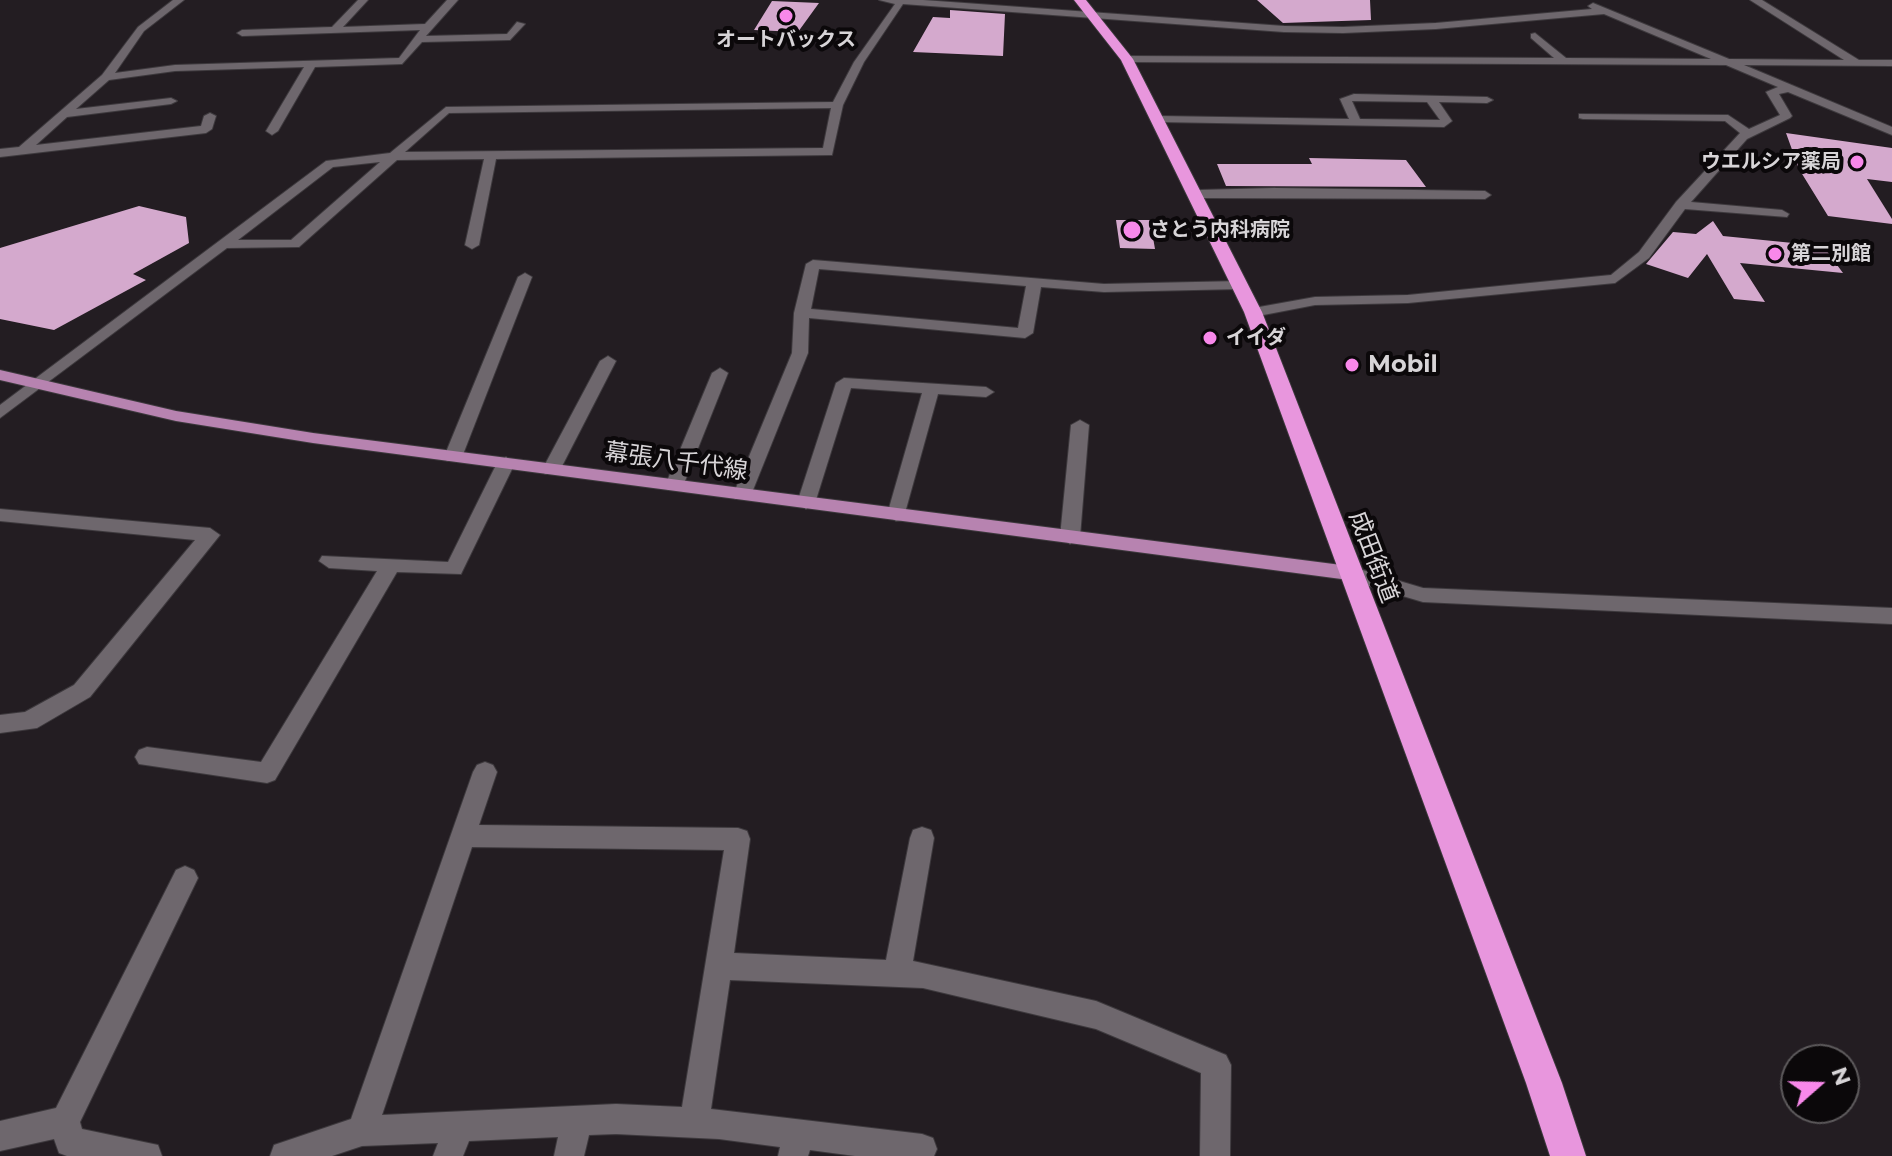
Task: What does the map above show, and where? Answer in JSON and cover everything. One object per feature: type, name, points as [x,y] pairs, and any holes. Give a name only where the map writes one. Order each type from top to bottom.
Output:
[{"type":"highway","name":"成田街道","points":[[1086,8],[1127,59],[1197,194],[1253,312],[1544,1083],[1568,1156]]},
{"type":"main road","name":"幕張八千代線","points":[[0,375],[176,416],[453,457],[1349,573]]},
{"type":"street","points":[[22,151],[106,77],[141,29],[179,0]]},
{"type":"street","points":[[335,30],[363,0]]},
{"type":"street","points":[[106,77],[175,68],[402,61],[453,0]]},
{"type":"street","points":[[884,0],[1086,8],[1343,30],[1436,26],[1604,11]]},
{"type":"street","points":[[1579,0],[1892,131]]},
{"type":"street","points":[[1755,0],[1857,63]]},
{"type":"street","points":[[0,413],[330,164],[397,156],[828,152],[837,105],[859,62],[901,1]]},
{"type":"street","points":[[419,39],[510,37],[520,24]]},
{"type":"street","points":[[242,33],[428,27]]},
{"type":"street","points":[[1535,36],[1564,62]]},
{"type":"street","points":[[1127,59],[1892,63]]},
{"type":"street","points":[[272,131],[310,66]]},
{"type":"street","points":[[1253,312],[1315,301],[1408,299],[1615,279],[1644,255],[1711,170],[1748,134],[1786,116],[1772,92],[1790,88]]},
{"type":"street","points":[[1357,124],[1346,99],[1487,100]]},
{"type":"street","points":[[1159,119],[1444,124],[1446,121],[1431,99]]},
{"type":"street","points":[[65,114],[171,101]]},
{"type":"street","points":[[224,244],[294,244],[446,110],[837,105]]},
{"type":"street","points":[[0,153],[206,129],[210,116]]},
{"type":"street","points":[[1583,116],[1728,118],[1748,134]]},
{"type":"street","points":[[472,245],[491,155]]},
{"type":"street","points":[[1197,194],[1485,195]]},
{"type":"street","points":[[1681,205],[1782,214]]},
{"type":"street","points":[[742,495],[800,353],[802,313],[813,264],[1104,288],[1241,285]]},
{"type":"street","points":[[453,457],[525,277]]},
{"type":"street","points":[[802,313],[1025,333],[1034,284]]},
{"type":"street","points":[[551,470],[608,361]]},
{"type":"street","points":[[674,486],[720,373]]},
{"type":"street","points":[[806,503],[844,383],[986,392]]},
{"type":"street","points":[[896,515],[931,389]]},
{"type":"street","points":[[1070,537],[1080,425]]},
{"type":"street","points":[[329,561],[454,569],[506,463]]},
{"type":"street","points":[[0,515],[210,535],[82,691],[29,721],[0,724]]},
{"type":"street","points":[[147,757],[267,773],[391,565]]},
{"type":"street","points":[[1349,573],[1423,595],[1892,616]]},
{"type":"street","points":[[362,1131],[485,772]]},
{"type":"street","points":[[463,836],[738,839],[694,1123]]},
{"type":"street","points":[[897,974],[922,838]]},
{"type":"street","points":[[147,1156],[70,1142],[65,1121],[185,878]]},
{"type":"street","points":[[718,966],[923,975],[1096,1015],[1216,1065],[1215,1156]]},
{"type":"street","points":[[285,1156],[362,1131],[616,1119],[694,1123],[796,1145],[922,1149]]},
{"type":"street","points":[[0,1136],[65,1121]]},
{"type":"street","points":[[569,1156],[577,1121]]},
{"type":"street","points":[[448,1156],[459,1126]]},
{"type":"building","points":[[1257,0],[1370,0],[1371,20],[1283,23]]},
{"type":"building","name":"オートバックス","points":[[772,1],[819,3],[798,32],[754,30]]},
{"type":"building","points":[[950,10],[1005,14],[1003,56],[913,52],[933,17],[950,18]]},
{"type":"building","points":[[1786,133],[1892,148],[1892,182],[1867,179],[1892,219],[1892,224],[1828,216],[1799,169]]},
{"type":"building","points":[[1309,158],[1406,160],[1426,187],[1226,186],[1217,164],[1312,164]]},
{"type":"building","points":[[139,206],[186,217],[189,243],[133,274],[146,280],[54,330],[0,319],[0,248]]},
{"type":"building","points":[[1116,220],[1150,220],[1155,249],[1120,248]]},
{"type":"building","points":[[1713,221],[1723,236],[1823,246],[1843,273],[1740,263],[1765,302],[1734,299],[1707,254],[1688,278],[1646,264],[1673,232],[1696,234]]},
{"type":"place","name":"オートバックス","points":[[786,16]]},
{"type":"place","name":"ウエルシア薬局","points":[[1857,162]]},
{"type":"place","name":"さとう内科病院","points":[[1132,230]]},
{"type":"place","name":"第二別館","points":[[1775,254]]},
{"type":"place","name":"イイダ","points":[[1210,338]]},
{"type":"place","name":"Mobil","points":[[1352,365]]}]
